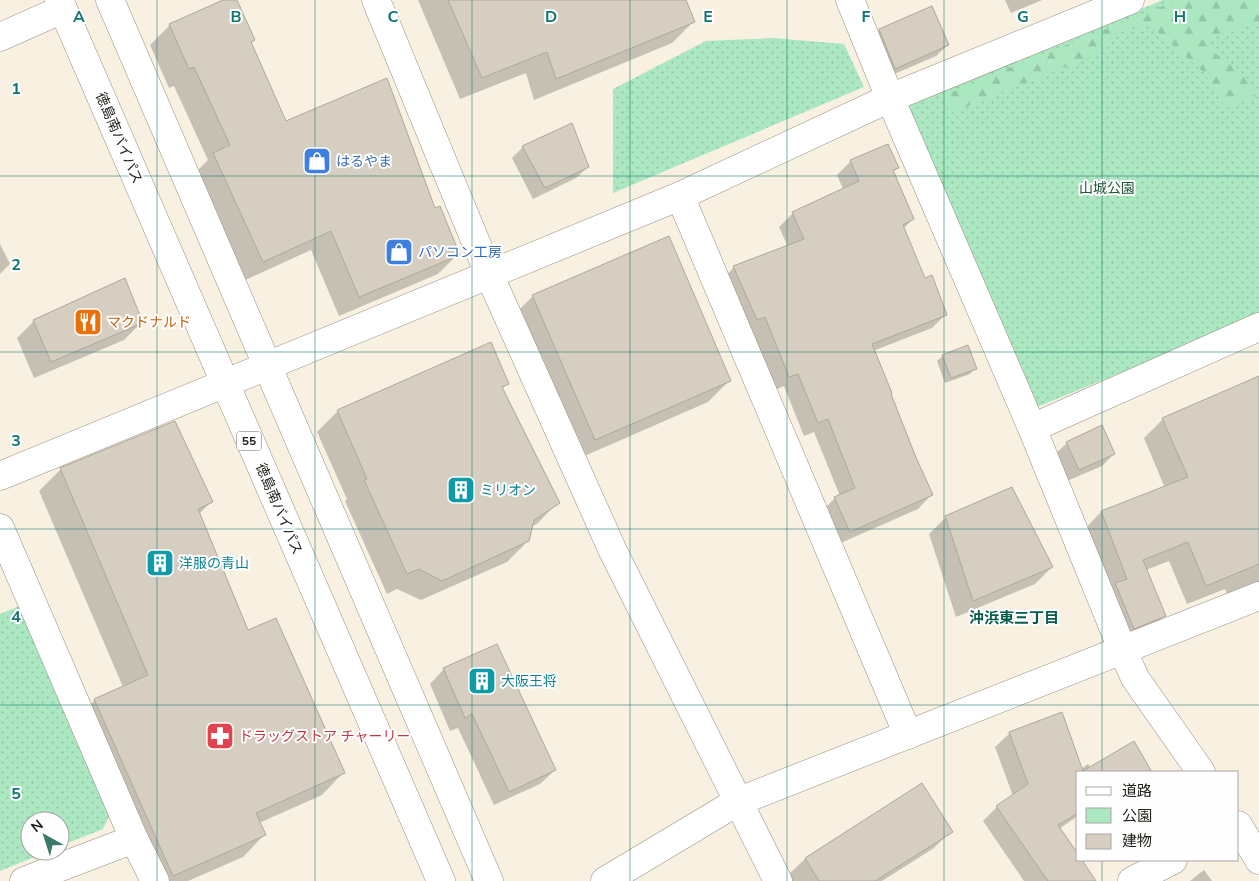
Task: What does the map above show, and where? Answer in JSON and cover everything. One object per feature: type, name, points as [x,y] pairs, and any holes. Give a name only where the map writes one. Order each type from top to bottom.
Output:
[{"type":"main road","points":[[110,0],[488,881]]},
{"type":"main road","points":[[376,0],[489,274],[612,549],[778,881]]},
{"type":"main road","points":[[850,0],[890,98],[1032,428],[1135,678],[1200,771]]},
{"type":"main road","points":[[0,476],[680,196],[890,98],[1130,0]]},
{"type":"main road","points":[[0,37],[61,5]]},
{"type":"main road","name":"徳島南バイパス","points":[[61,5],[441,881]]},
{"type":"main road","points":[[680,196],[908,736]]},
{"type":"main road","points":[[1032,428],[1259,327]]},
{"type":"main road","points":[[0,528],[134,838],[155,881]]},
{"type":"main road","points":[[606,881],[738,802],[1259,596]]},
{"type":"main road","points":[[1243,824],[1259,860]]},
{"type":"main road","points":[[24,881],[134,838]]},
{"type":"main road","points":[[1132,881],[1171,861]]},
{"type":"green space","name":"山城公園","points":[[1163,0],[1259,0],[1259,316],[1037,407],[903,106]]},
{"type":"green space","points":[[1178,0],[1259,0],[1259,23],[1211,36],[1212,51],[1241,72],[1257,98],[1225,108],[1205,73],[1149,25],[1121,32],[1103,52],[951,113],[941,97],[1014,66]]},
{"type":"green space","points":[[773,38],[844,44],[864,87],[613,193],[613,89],[706,41]]},
{"type":"green space","points":[[22,605],[109,816],[103,829],[70,842],[70,811],[20,811],[20,861],[24,861],[0,871],[0,614]]},
{"type":"building","points":[[223,0],[237,0],[255,40],[251,42],[286,121],[387,78],[435,208],[440,206],[460,255],[359,297],[331,231],[263,262],[213,153],[230,145],[194,67],[189,69],[169,24]]},
{"type":"building","points":[[448,0],[686,0],[695,22],[556,79],[547,52],[482,78]]},
{"type":"building","points":[[932,6],[949,45],[895,69],[879,29]]},
{"type":"building","points":[[572,123],[589,167],[545,188],[522,146]]},
{"type":"building","points":[[888,144],[899,168],[893,170],[914,219],[903,225],[925,278],[932,275],[947,315],[872,344],[915,455],[933,495],[850,532],[834,497],[855,488],[828,419],[818,423],[798,374],[789,377],[765,317],[757,320],[733,266],[804,239],[792,212],[859,181],[850,160]]},
{"type":"building","points":[[669,236],[731,381],[595,440],[532,295]]},
{"type":"building","name":"マクドナルド","points":[[125,278],[143,323],[51,362],[33,320]]},
{"type":"building","name":"ミリオン","points":[[491,342],[509,384],[502,387],[560,503],[534,520],[529,541],[442,581],[419,569],[407,574],[364,480],[367,479],[337,410]]},
{"type":"building","points":[[968,345],[977,369],[951,378],[942,355]]},
{"type":"building","points":[[1259,376],[1259,564],[1206,586],[1188,542],[1143,560],[1166,616],[1134,629],[1115,583],[1127,579],[1101,511],[1188,477],[1162,418]]},
{"type":"building","points":[[175,421],[213,502],[198,509],[248,630],[276,618],[345,773],[256,813],[266,835],[173,876],[94,699],[148,675],[60,468]]},
{"type":"building","points":[[1102,425],[1115,454],[1079,470],[1066,442]]},
{"type":"building","points":[[1012,487],[1053,567],[973,601],[945,516]]},
{"type":"building","points":[[497,644],[556,770],[509,792],[472,714],[465,718],[443,668]]},
{"type":"building","points":[[1062,712],[1083,771],[1076,771],[1076,814],[1058,825],[1076,851],[1076,861],[1083,861],[1096,881],[1048,881],[996,806],[1028,784],[1009,732]]},
{"type":"building","points":[[1134,741],[1151,771],[1083,771]]},
{"type":"building","points":[[922,783],[953,832],[875,881],[819,881],[805,858]]},
{"type":"place","name":"はるやま","points":[[317,161]]},
{"type":"place","name":"パソコン工房","points":[[399,252]]},
{"type":"place","name":"マクドナルド","points":[[88,322]]},
{"type":"place","name":"ミリオン","points":[[461,490]]},
{"type":"place","name":"洋服の青山","points":[[160,563]]},
{"type":"place","name":"大阪王将","points":[[482,681]]},
{"type":"place","name":"ドラッグストア チャーリー","points":[[220,736]]},
{"type":"district","name":"沖浜東三丁目","points":[[1014,618]]}]
